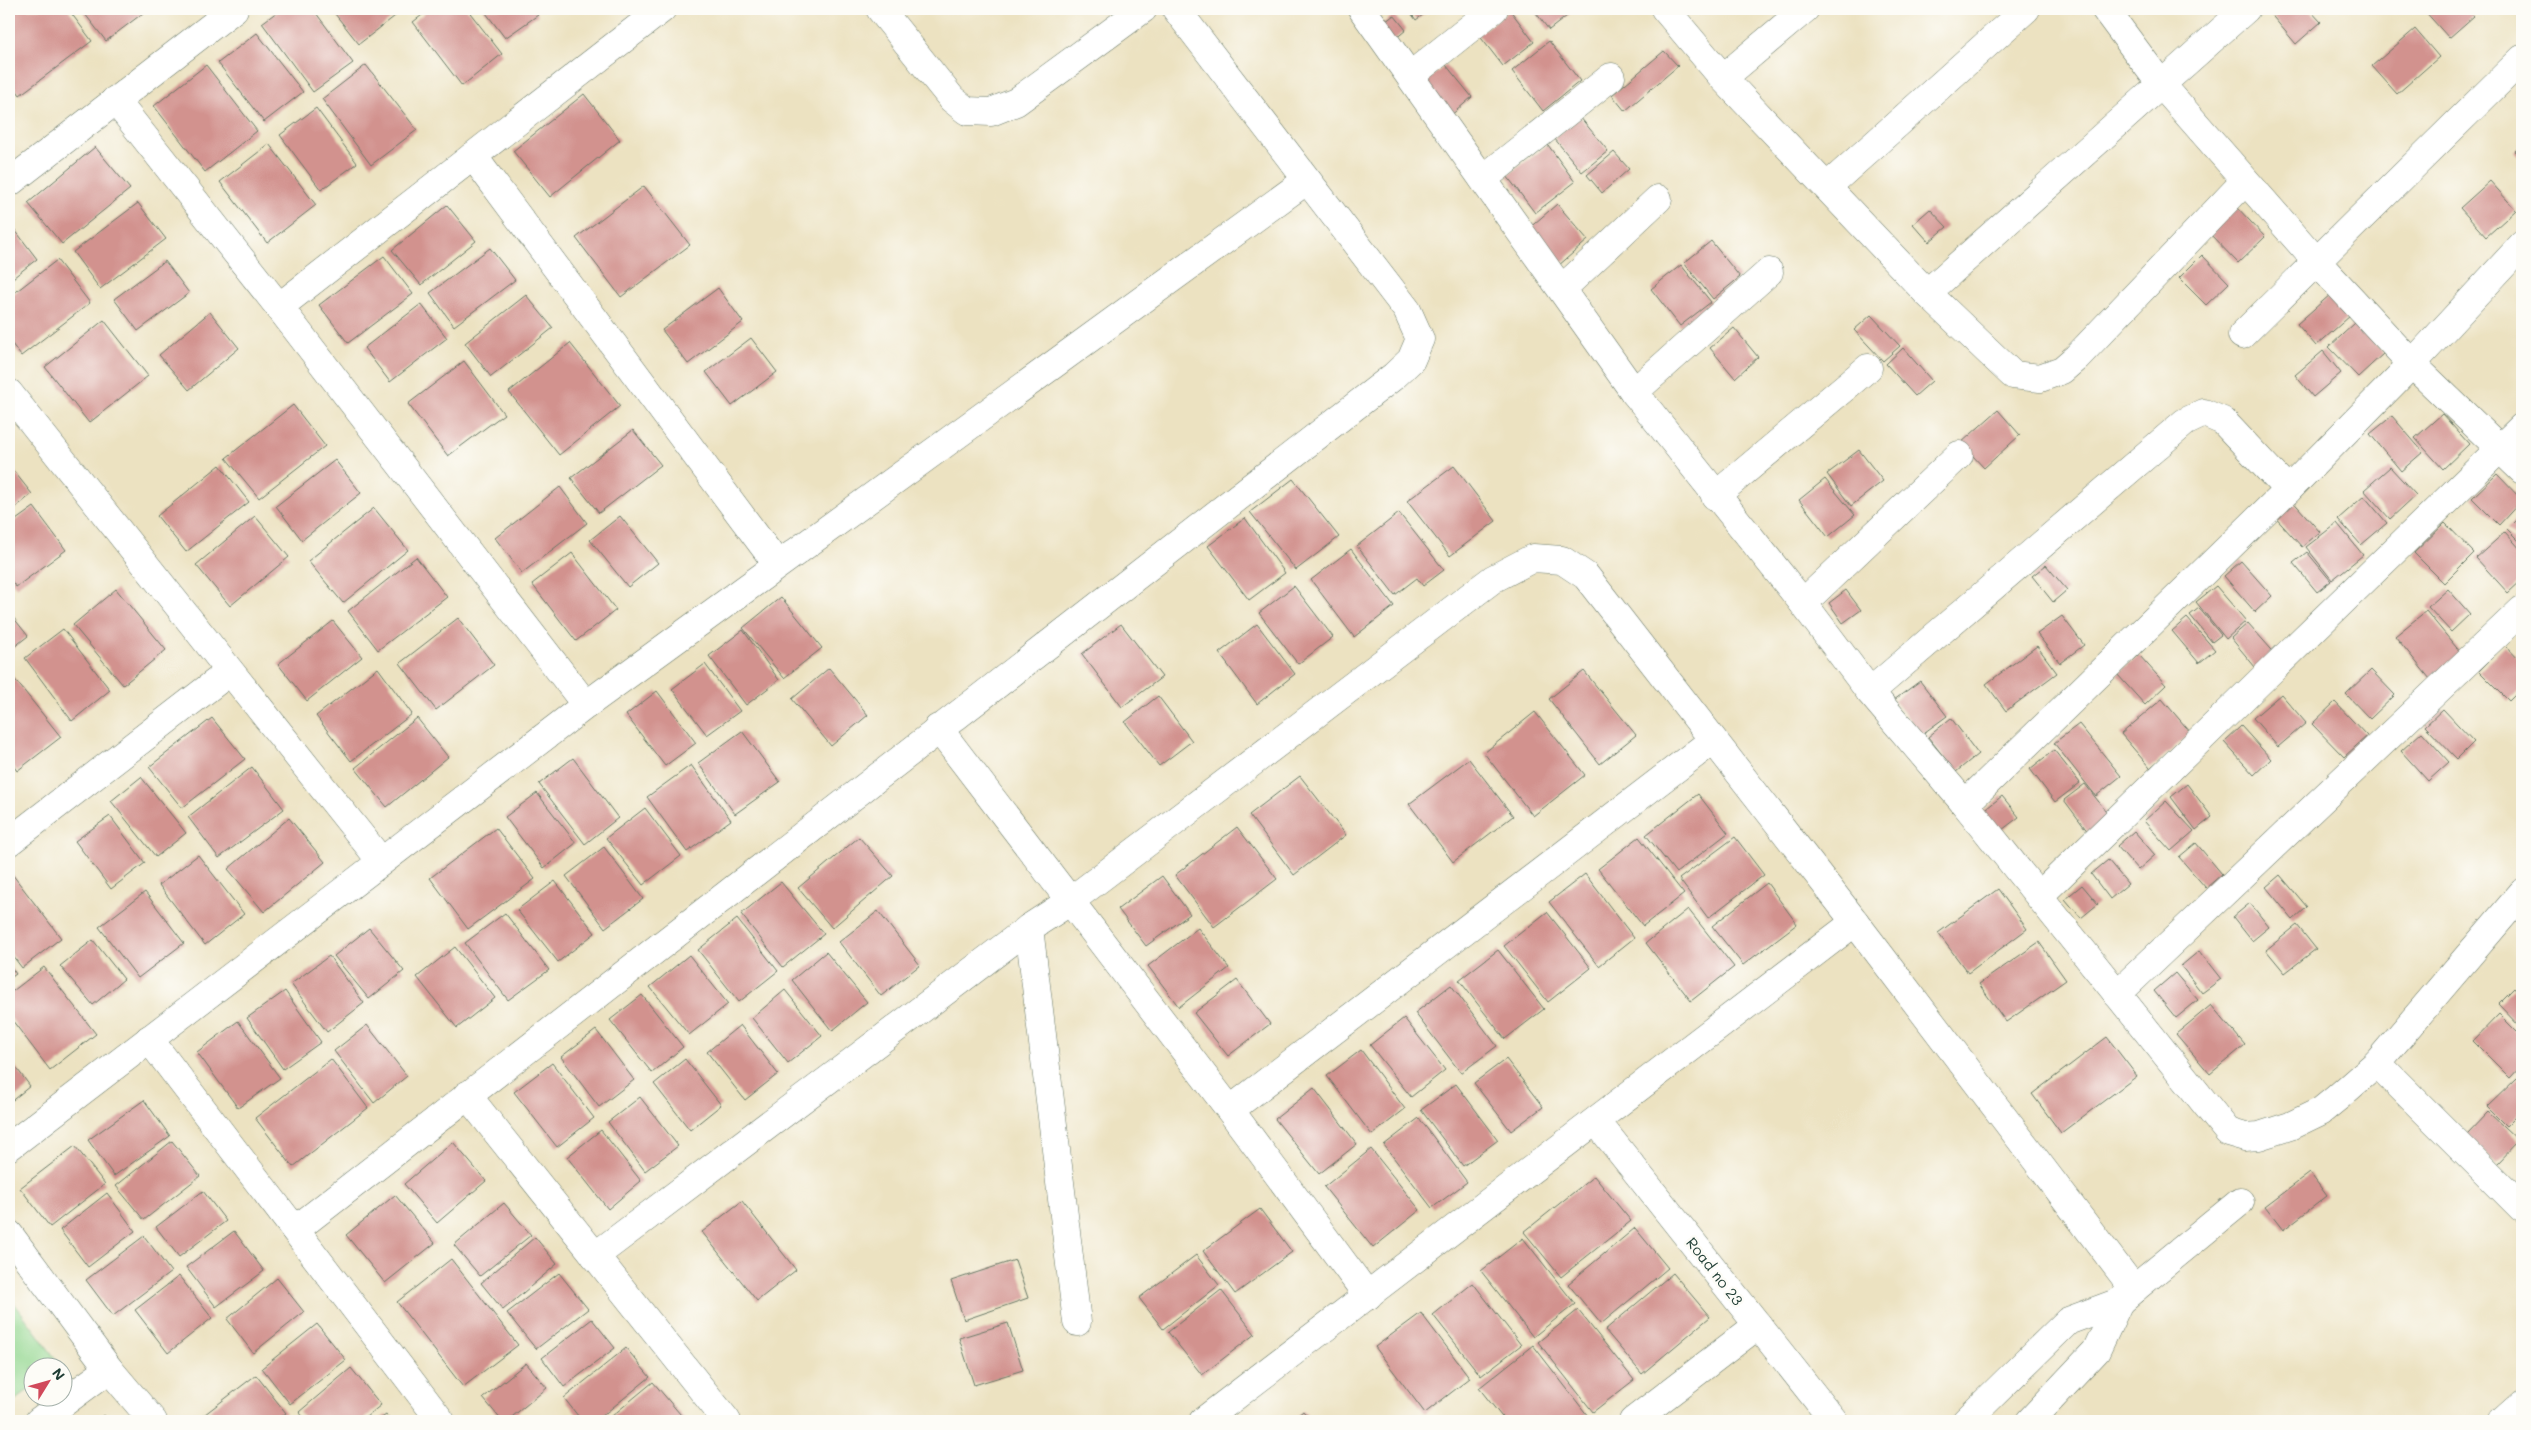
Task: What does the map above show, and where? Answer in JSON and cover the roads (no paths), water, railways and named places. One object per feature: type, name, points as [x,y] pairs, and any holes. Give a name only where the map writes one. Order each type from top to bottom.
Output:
[{"type":"street","points":[[9,183],[234,9]]},
{"type":"street","points":[[279,307],[662,9]]},
{"type":"street","points":[[880,9],[952,99],[967,111],[992,112],[1016,102],[1143,9]]},
{"type":"street","points":[[295,1230],[938,728],[1386,382],[1411,360],[1420,339],[1407,310],[1176,9]]},
{"type":"street","points":[[1362,9],[1634,392],[1803,603],[1870,692],[2040,895],[2228,1132],[2245,1137],[2259,1136],[2290,1126],[2321,1111],[2377,1062],[2522,893]]},
{"type":"street","points":[[1410,76],[1494,9]]},
{"type":"street","points":[[1665,9],[1723,78],[1828,186],[1927,293],[2013,375],[2040,378],[2062,370],[2077,357],[2245,181]]},
{"type":"street","points":[[1723,78],[1805,9]]},
{"type":"street","points":[[1828,186],[2026,9]]},
{"type":"street","points":[[2105,9],[2160,83],[2317,262],[2412,364],[2522,470]]},
{"type":"street","points":[[1927,293],[2160,83],[2246,9]]},
{"type":"street","points":[[2242,335],[2522,59]]},
{"type":"street","points":[[1483,179],[1611,77]]},
{"type":"street","points":[[115,100],[279,307],[586,704]]},
{"type":"street","points":[[473,156],[777,564]]},
{"type":"street","points":[[9,1146],[586,704],[1307,180]]},
{"type":"street","points":[[1562,289],[1658,199]]},
{"type":"street","points":[[1965,804],[2288,490],[2412,364],[2522,245]]},
{"type":"street","points":[[1634,392],[1769,272]]},
{"type":"street","points":[[1716,496],[1868,368]]},
{"type":"street","points":[[9,393],[381,861]]},
{"type":"street","points":[[1870,692],[2185,422],[2204,413],[2223,421],[2288,490]]},
{"type":"street","points":[[2040,895],[2522,427]]},
{"type":"street","points":[[1803,603],[1959,455]]},
{"type":"street","points":[[595,1256],[1029,928],[1069,902],[1494,579],[1532,558],[1562,560],[1586,576],[1712,741],[1855,922],[2126,1296]]},
{"type":"street","points":[[2117,994],[2522,610]]},
{"type":"street","points":[[12,834],[230,672]]},
{"type":"street","points":[[938,728],[1069,902],[1230,1110],[1368,1296]]},
{"type":"street","points":[[1230,1110],[1712,741]]},
{"type":"street","points":[[1203,1421],[1855,922]]},
{"type":"street","points":[[1029,928],[1077,1322]]},
{"type":"street","points":[[149,1039],[441,1421]]},
{"type":"street","points":[[2377,1062],[2520,1201]]},
{"type":"street","points":[[467,1095],[727,1421]]},
{"type":"street","name":"Road no 23","points":[[1596,1121],[1834,1421]]},
{"type":"street","points":[[1966,1421],[2068,1321],[2126,1296],[2240,1202]]},
{"type":"street","points":[[9,1234],[109,1369],[153,1421]]},
{"type":"street","points":[[2030,1421],[2096,1350],[2126,1296]]},
{"type":"street","points":[[1633,1421],[1758,1325]]},
{"type":"street","points":[[39,1421],[109,1369]]},
{"type":"street","points":[[2503,1421],[2522,1404]]}]
